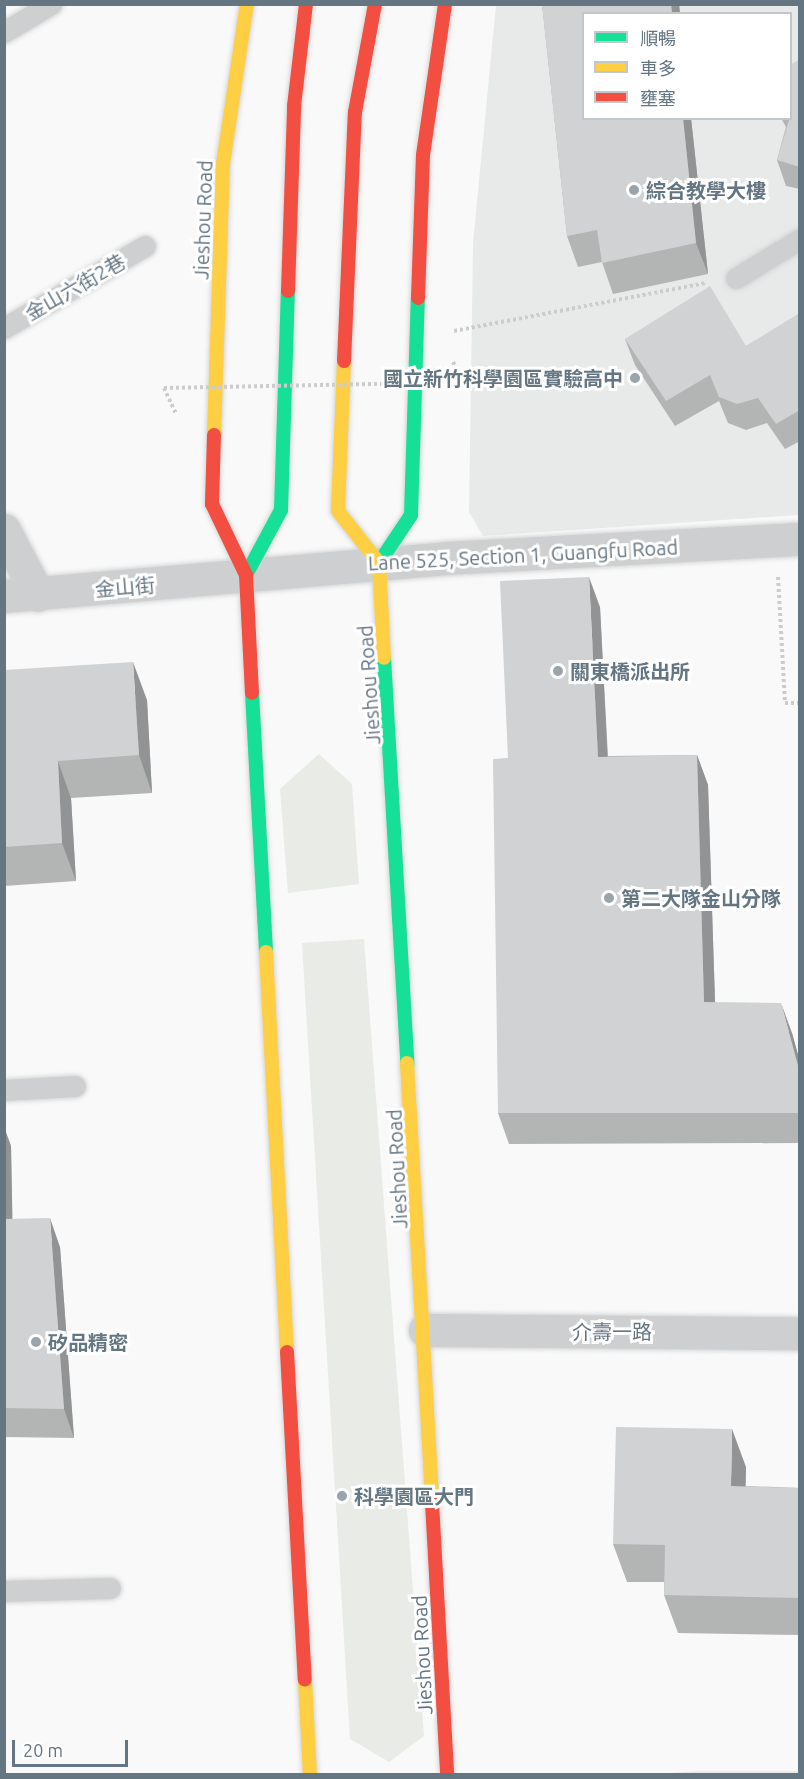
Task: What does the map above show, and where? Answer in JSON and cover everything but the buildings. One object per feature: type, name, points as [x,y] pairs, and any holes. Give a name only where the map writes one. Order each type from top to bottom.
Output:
[{"type":"street","name":"Jieshou Road","points":[[247,4],[223,164],[212,504],[246,575],[310,1774]]},
{"type":"street","points":[[246,575],[281,510],[294,106],[306,4]]},
{"type":"street","points":[[375,4],[355,112],[338,511],[378,563],[411,515],[423,155],[445,4]]},
{"type":"street","points":[[4,530],[38,595]]},
{"type":"street","name":"Lane 525, Section 1, Guangfu Road","points":[[246,575],[378,563],[789,540]]},
{"type":"street","name":"Jieshou Road","points":[[378,563],[425,1330],[447,1774]]},
{"type":"street","name":"金山街","points":[[4,596],[38,595],[246,575]]},
{"type":"street","name":"介壽一路","points":[[425,1330],[800,1333]]},
{"type":"lane","points":[[4,32],[51,4]]},
{"type":"lane","points":[[736,278],[800,239]]},
{"type":"lane","name":"金山六街2巷","points":[[4,328],[145,246]]},
{"type":"lane","points":[[4,1090],[75,1086]]},
{"type":"lane","points":[[4,1591],[110,1588]]},
{"type":"path","points":[[448,332],[736,278]]},
{"type":"path","points":[[176,414],[164,388],[464,382],[448,352]]},
{"type":"path","points":[[789,540],[785,703],[800,703]]},
{"type":"shaded area","name":"國立新竹科學園區實驗高中","points":[[496,5],[799,5],[799,515],[483,536],[469,512],[473,243]]},
{"type":"shaded area","points":[[319,754],[352,784],[359,884],[288,893],[280,789]]},
{"type":"shaded area","points":[[364,939],[424,1736],[389,1762],[350,1739],[302,943]]},
{"type":"shaded area","points":[[698,1771],[799,1771],[800,1774],[653,1774]]},
{"type":"traffic: fast","points":[[246,575],[281,510],[288,291]]},
{"type":"traffic: fast","points":[[379,563],[411,515],[418,298]]},
{"type":"traffic: fast","points":[[384,658],[407,1063]]},
{"type":"traffic: fast","points":[[252,693],[266,952]]},
{"type":"traffic: slow","points":[[214,435],[223,164],[247,4]]},
{"type":"traffic: slow","points":[[344,361],[338,511],[379,563],[384,658]]},
{"type":"traffic: slow","points":[[266,952],[287,1352]]},
{"type":"traffic: slow","points":[[407,1063],[432,1503]]},
{"type":"traffic: slow","points":[[305,1680],[310,1774]]},
{"type":"traffic: jam","points":[[288,291],[294,106],[306,4]]},
{"type":"traffic: jam","points":[[344,361],[355,112],[375,4]]},
{"type":"traffic: jam","points":[[418,298],[423,155],[445,4]]},
{"type":"traffic: jam","points":[[214,435],[212,504],[246,575],[252,693]]},
{"type":"traffic: jam","points":[[287,1352],[305,1680]]},
{"type":"traffic: jam","points":[[432,1503],[447,1774]]},
{"type":"place","name":"綜合教學大樓","points":[[634,190]]},
{"type":"place","name":"國立新竹科學園區實驗高中","points":[[635,378]]},
{"type":"place","name":"關東橋派出所","points":[[558,671]]},
{"type":"place","name":"第二大隊金山分隊","points":[[609,898]]},
{"type":"place","name":"矽品精密","points":[[36,1342]]},
{"type":"place","name":"科學園區大門","points":[[342,1496]]}]
